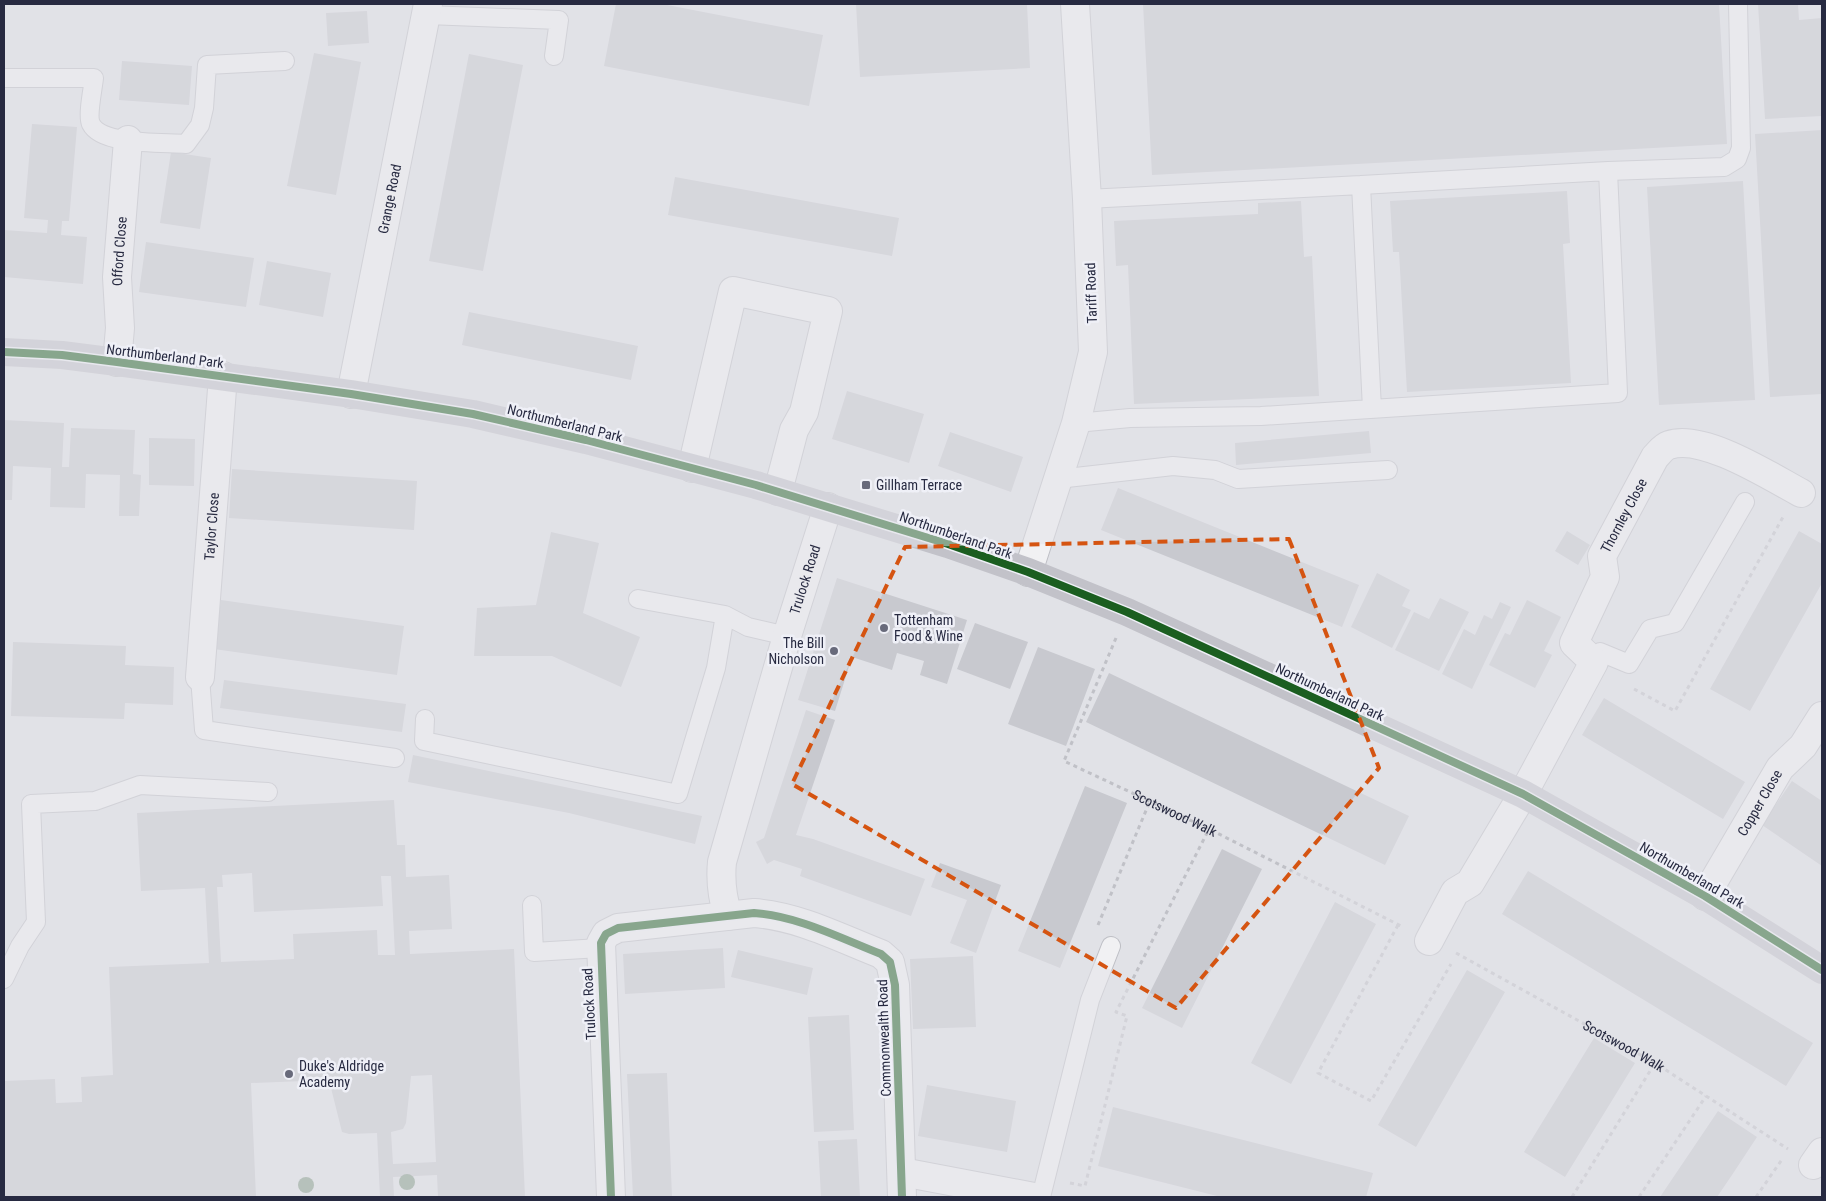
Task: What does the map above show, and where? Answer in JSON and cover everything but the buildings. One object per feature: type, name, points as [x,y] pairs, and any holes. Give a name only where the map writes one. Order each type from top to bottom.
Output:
[{"type":"street","name":"Tariff Road","points":[[1028,572],[1076,423],[1093,352],[1087,198],[1075,4]]},
{"type":"street","name":"Grange Road","points":[[351,394],[428,9]]},
{"type":"street","name":"Offord Close","points":[[117,362],[120,328],[117,277],[128,140]]},
{"type":"street","points":[[692,468],[733,291],[828,310],[804,412],[794,430],[778,491]]},
{"type":"street","name":"Northumberland Park","points":[[4,352],[62,355],[223,376],[473,414],[586,440],[778,491],[1028,572],[1127,612],[1523,794],[1705,896],[1822,970]]},
{"type":"street","name":"Taylor Close","points":[[200,677],[223,376]]},
{"type":"street","name":"Thornley Close","points":[[1594,662],[1574,644],[1605,577],[1602,556],[1647,468],[1663,448],[1672,444],[1689,444],[1728,454],[1801,493]]},
{"type":"street","name":"Trulock Road","points":[[611,1197],[600,948],[606,934],[618,928],[728,916],[721,895],[722,862],[787,636],[828,507]]},
{"type":"street","points":[[1429,941],[1455,892],[1470,883],[1523,794],[1594,662]]},
{"type":"street","name":"Copper Close","points":[[1705,896],[1780,768],[1803,746],[1822,716]]},
{"type":"street","name":"Commonwealth Road","points":[[728,916],[754,913],[776,914],[881,954],[890,962],[895,985],[902,1185]]},
{"type":"street","points":[[902,1185],[1040,1187]]},
{"type":"lane","points":[[1087,198],[1362,185],[1608,170],[1724,167],[1737,159],[1740,148],[1738,4]]},
{"type":"lane","points":[[428,9],[559,20],[554,56]]},
{"type":"lane","points":[[4,78],[94,78],[91,125],[110,138],[186,144],[200,125],[204,108],[207,65],[285,61]]},
{"type":"lane","points":[[1076,423],[1130,418],[1261,416],[1618,393],[1608,170]]},
{"type":"lane","points":[[1362,185],[1372,409]]},
{"type":"lane","points":[[1058,479],[1173,466],[1215,470],[1238,479],[1388,470]]},
{"type":"lane","points":[[1594,662],[1600,652],[1630,664],[1650,629],[1675,623],[1745,502]]},
{"type":"lane","points":[[638,599],[725,616],[748,627],[787,636]]},
{"type":"lane","points":[[425,719],[424,741],[678,794],[716,668],[725,616]]},
{"type":"lane","points":[[200,677],[204,730],[395,758]]},
{"type":"lane","points":[[4,979],[20,946],[36,922],[31,804],[95,801],[140,784],[268,792]]},
{"type":"lane","points":[[532,905],[534,952],[600,948]]},
{"type":"lane","points":[[1041,1197],[1040,1187],[1090,1000],[1111,946]]},
{"type":"path","points":[[1632,688],[1675,711],[1788,508],[1801,493]]},
{"type":"path","points":[[1095,933],[1150,801]]},
{"type":"path","points":[[1040,1187],[1085,1186],[1127,1016],[1116,1012],[1209,829]]},
{"type":"path","points":[[1398,925],[1318,1073],[1371,1101],[1456,954]]},
{"type":"path","points":[[1572,1197],[1655,1062]]},
{"type":"path","points":[[1639,1197],[1706,1096]]},
{"type":"path","points":[[1756,1197],[1789,1149]]},
{"type":"highlighted area","points":[[1289,539],[1379,768],[1176,1008],[792,784],[905,547]]},
{"type":"cycle path","points":[[4,352],[62,355],[117,362],[351,394],[473,414],[586,440],[756,485],[948,544],[1028,572],[1127,612],[1523,794],[1705,896],[1822,970]]},
{"type":"cycle path","points":[[611,1197],[601,943],[606,934],[618,928],[754,913],[787,918],[803,923],[881,954],[890,962],[895,985],[902,1197]]},
{"type":"place","name":"Gillham Terrace","points":[[866,485]]},
{"type":"place","name":"Tottenham Food & Wine","points":[[884,628]]},
{"type":"place","name":"The Bill Nicholson","points":[[834,651]]},
{"type":"place","name":"Duke's Aldridge Academy","points":[[289,1074]]}]
